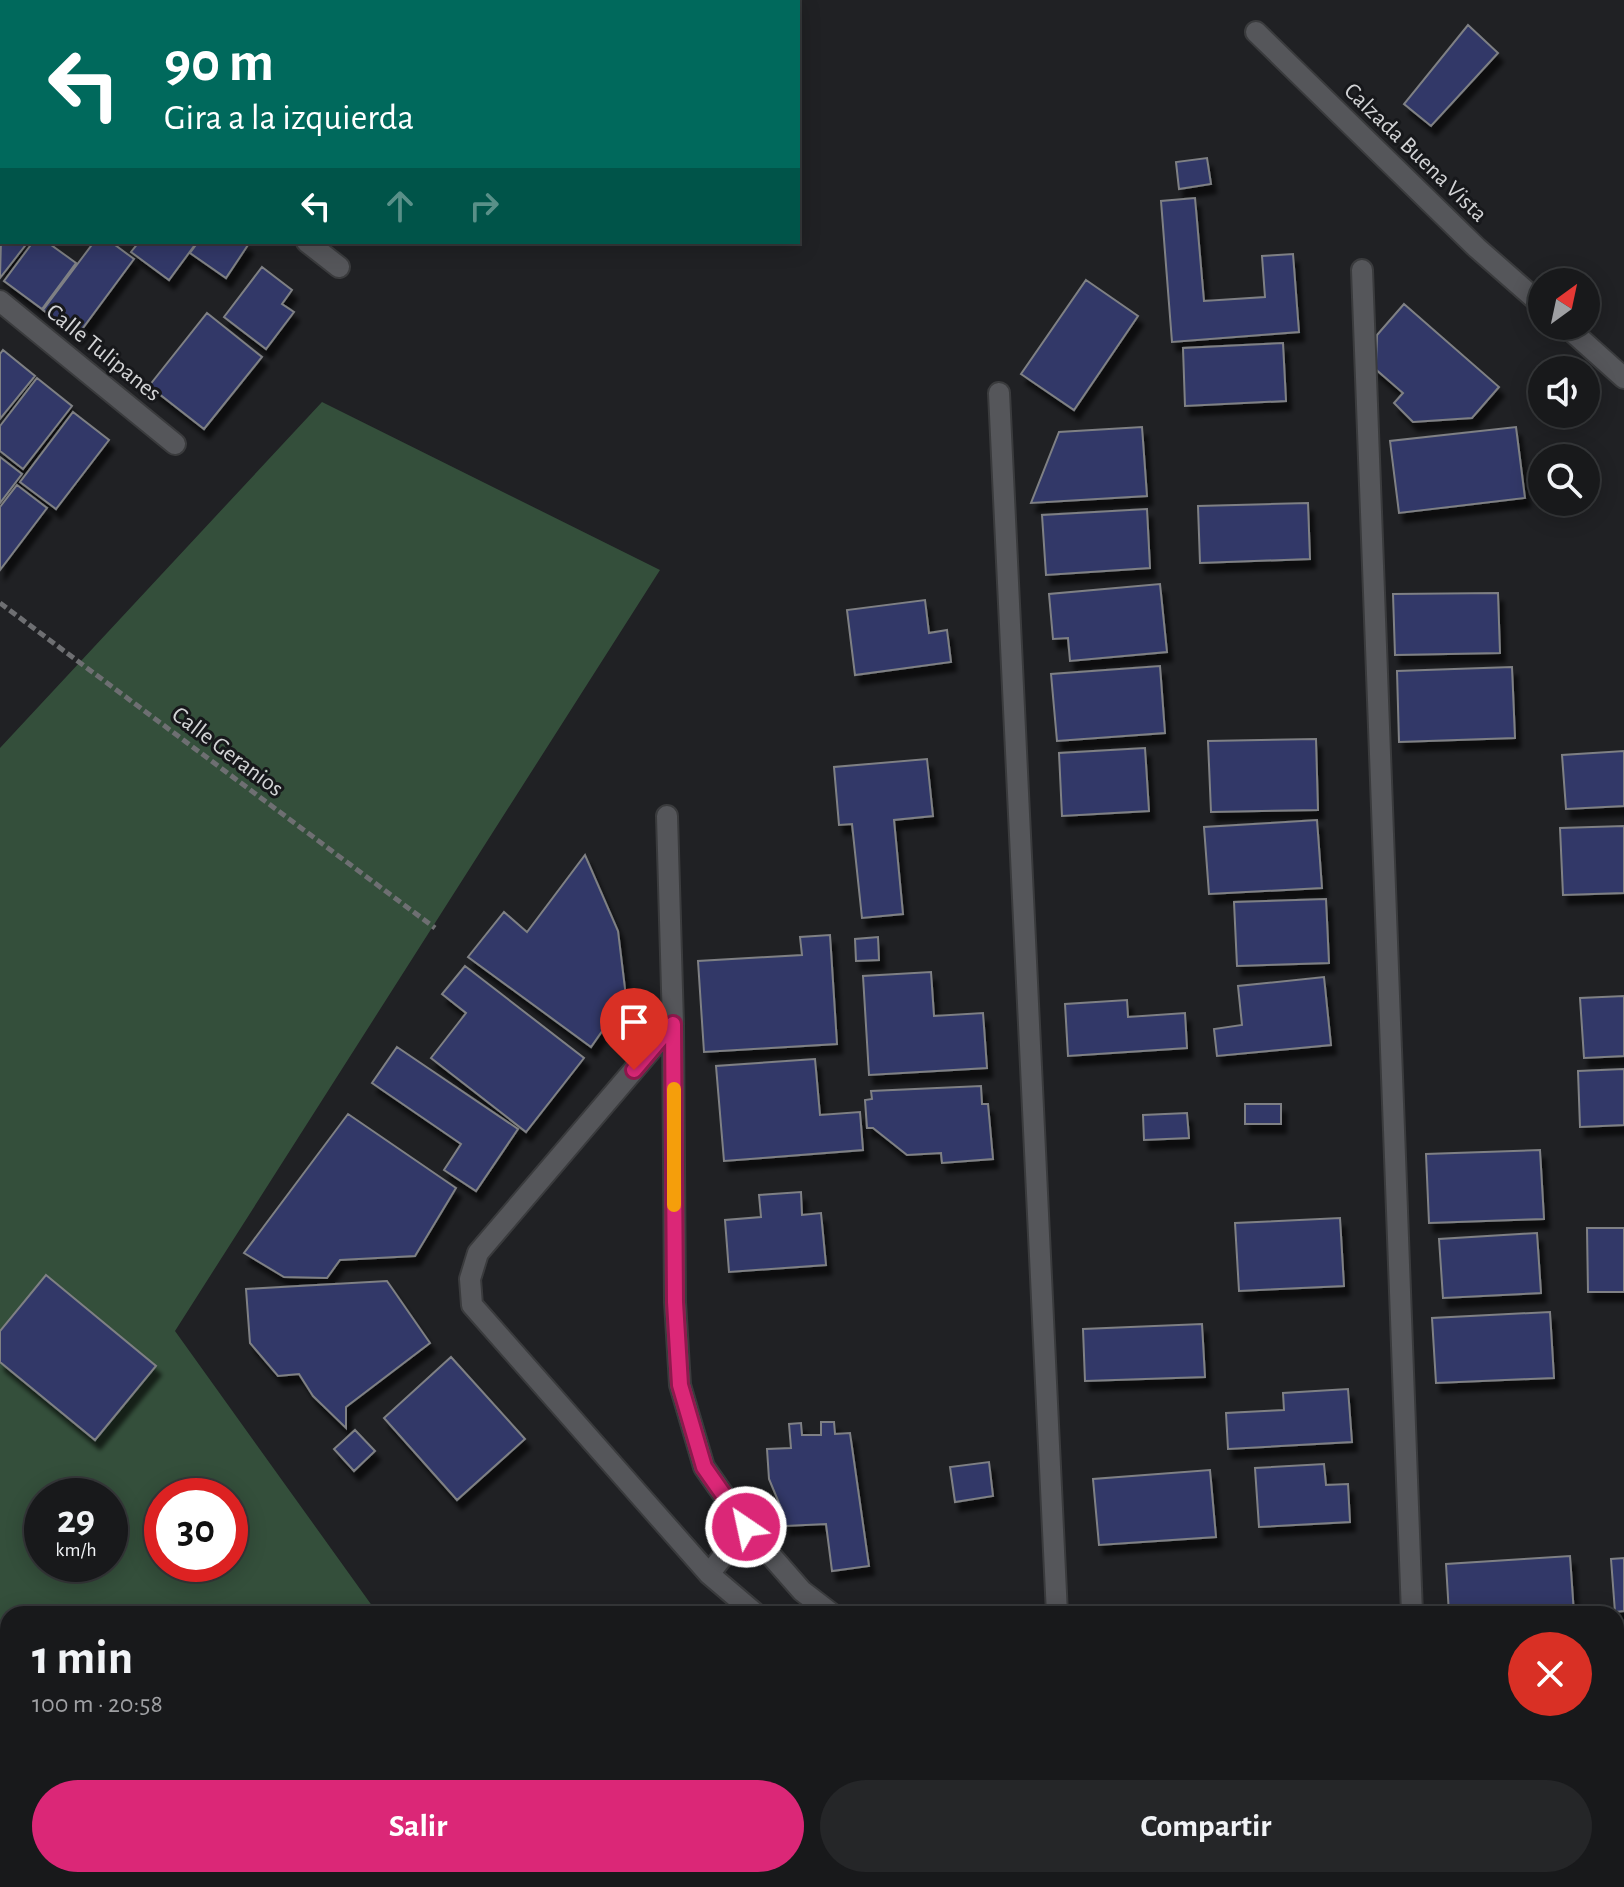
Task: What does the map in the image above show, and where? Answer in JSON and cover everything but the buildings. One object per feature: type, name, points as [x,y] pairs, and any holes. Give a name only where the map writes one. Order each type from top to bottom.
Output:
[{"type":"street","name":"Calzada Buena Vista","points":[[1256,32],[1477,248],[1528,293]]},
{"type":"street","points":[[310,244],[339,267]]},
{"type":"street","points":[[1362,270],[1412,1606]]},
{"type":"street","name":"Calle Tulipanes","points":[[0,301],[175,444]]},
{"type":"street","points":[[1582,340],[1624,378]]},
{"type":"street","points":[[999,393],[1057,1606]]},
{"type":"street","points":[[667,816],[673,1024],[675,1302],[680,1385],[704,1467],[746,1527],[802,1591],[822,1606]]},
{"type":"street","points":[[673,1024],[478,1253],[470,1279],[472,1305],[709,1574],[747,1606]]},
{"type":"street","points":[[709,1574],[746,1527]]},
{"type":"path","name":"Calle Geranios","points":[[0,603],[435,928]]},
{"type":"green space","points":[[322,402],[660,570],[175,1331],[372,1606],[0,1606],[0,748]]},
{"type":"slow traffic","points":[[674,1089],[674,1205]]},
{"type":"route","points":[[634,1070],[673,1024],[675,1302],[680,1385],[704,1467],[746,1527]]}]
